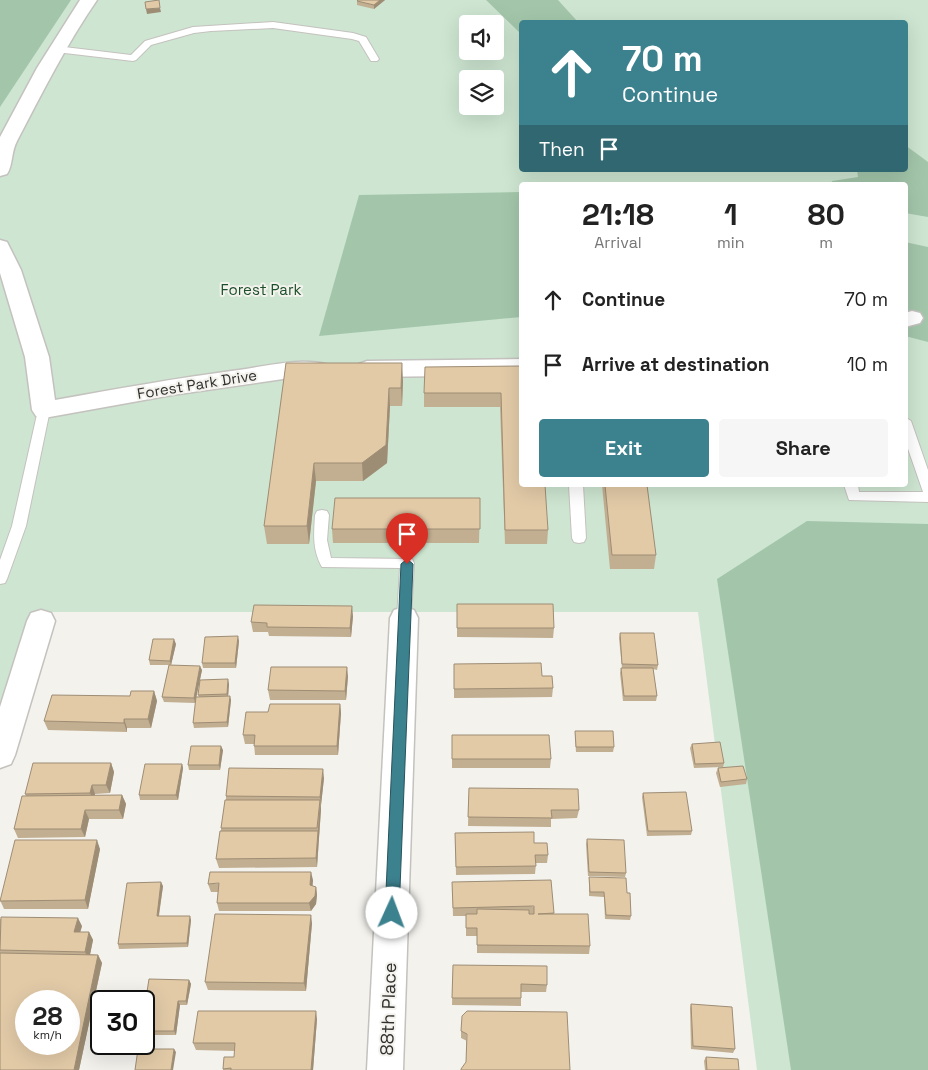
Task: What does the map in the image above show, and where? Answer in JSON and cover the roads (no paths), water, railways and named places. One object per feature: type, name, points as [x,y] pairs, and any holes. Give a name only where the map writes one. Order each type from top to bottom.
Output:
[{"type":"street","points":[[0,170],[2,151],[56,49],[89,0]]},
{"type":"street","points":[[0,246],[10,270],[37,357],[44,410]]},
{"type":"street","name":"Forest Park Drive","points":[[44,410],[172,387],[290,370],[519,367]]},
{"type":"street","name":"88th Place","points":[[385,1070],[404,618]]},
{"type":"street","points":[[0,755],[41,621]]},
{"type":"lane","points":[[56,49],[133,58],[148,43],[193,30],[244,25],[273,25],[353,36],[363,40],[374,58]]},
{"type":"lane","points":[[0,580],[19,526],[44,410]]},
{"type":"lane","points":[[908,430],[928,489]]},
{"type":"lane","points":[[576,487],[579,538]]},
{"type":"lane","points":[[852,487],[854,497],[928,497]]},
{"type":"lane","points":[[322,515],[321,554],[327,563],[407,564],[404,618]]},
{"type":"park label","name":"Forest Park","points":[[261,289]]}]
